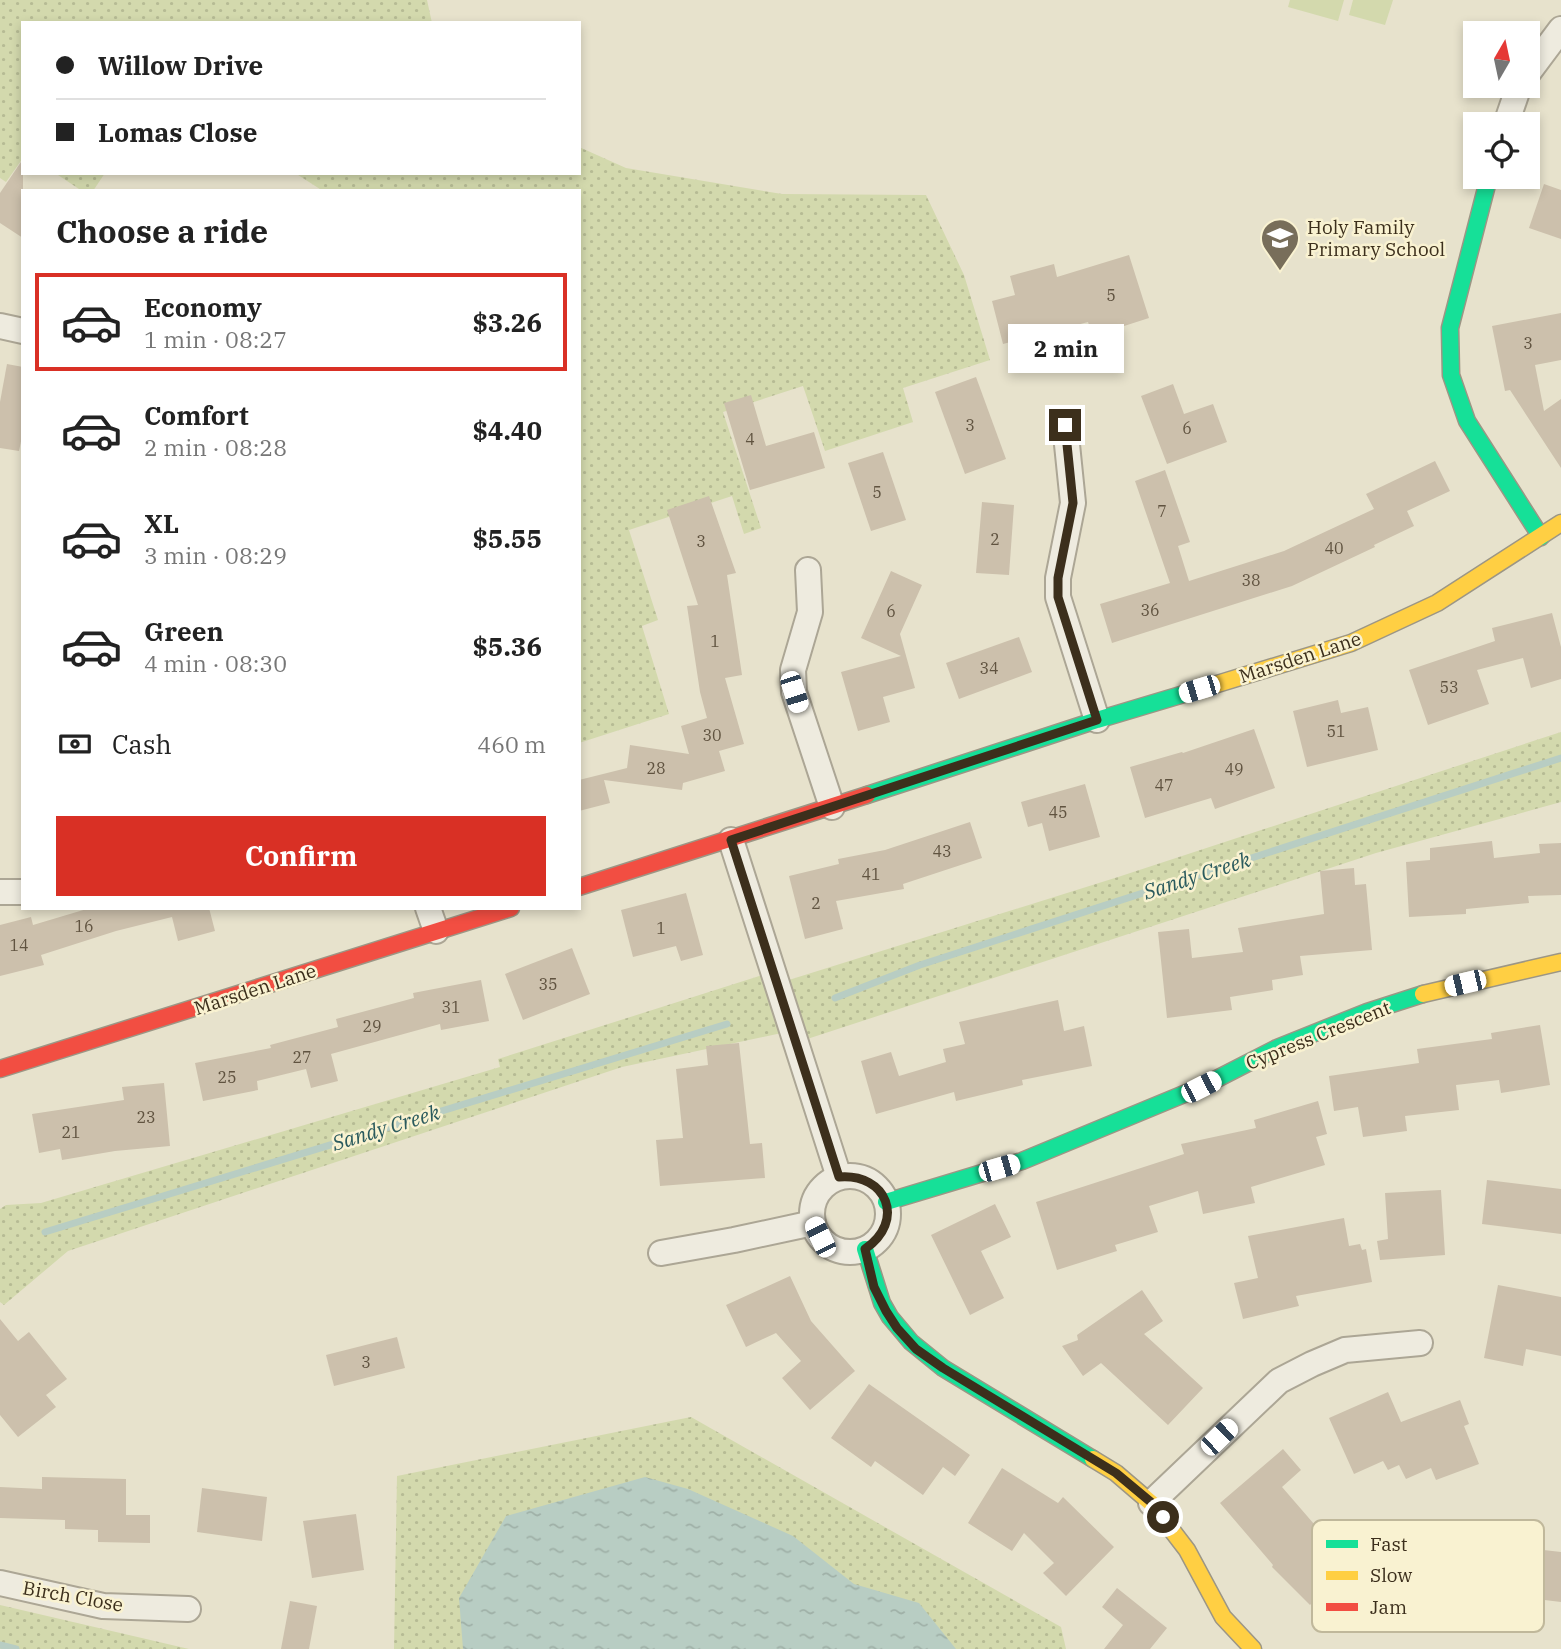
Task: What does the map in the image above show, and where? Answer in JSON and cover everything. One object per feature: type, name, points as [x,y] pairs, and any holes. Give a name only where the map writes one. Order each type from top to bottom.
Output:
[{"type":"street","points":[[1540,57],[1561,29]]},
{"type":"street","points":[[1486,189],[1450,328],[1451,375],[1467,421],[1541,537]]},
{"type":"street","points":[[0,326],[21,331]]},
{"type":"street","points":[[1065,425],[1073,503],[1058,578],[1058,597],[1097,720]]},
{"type":"street","name":"Marsden Lane","points":[[581,886],[1097,720],[1351,643],[1437,603],[1561,523]]},
{"type":"street","points":[[808,570],[810,612],[792,680],[832,807]]},
{"type":"street","points":[[731,840],[839,1177]]},
{"type":"street","points":[[0,892],[21,892]]},
{"type":"street","name":"Marsden Lane","points":[[0,1069],[432,920],[498,910]]},
{"type":"street","name":"Cypress Crescent","points":[[886,1202],[1022,1161],[1201,1087],[1277,1048],[1367,1012],[1440,989],[1561,962]]},
{"type":"street","points":[[853,1176],[868,1180],[879,1189],[886,1202],[888,1216],[885,1229],[877,1241],[865,1249],[849,1252],[833,1248],[820,1237],[813,1223],[812,1208],[817,1195],[826,1184],[839,1177],[853,1176]]},
{"type":"street","points":[[661,1253],[813,1223]]},
{"type":"street","points":[[865,1249],[874,1287],[886,1311],[916,1349],[1116,1473],[1152,1503],[1187,1550],[1223,1617],[1253,1649]]},
{"type":"street","points":[[1152,1503],[1279,1381],[1345,1350],[1420,1343]]},
{"type":"street","name":"Birch Close","points":[[0,1583],[103,1606],[188,1609]]},
{"type":"green space","points":[[0,0],[427,0],[432,21],[21,21],[21,161],[6,182],[0,178]]},
{"type":"green space","points":[[1290,0],[1344,0],[1338,21],[1288,7]]},
{"type":"green space","points":[[1353,0],[1393,0],[1385,25],[1349,15]]},
{"type":"green space","points":[[581,148],[626,168],[782,194],[926,195],[964,275],[990,360],[903,388],[913,422],[825,451],[803,386],[723,412],[761,528],[744,534],[732,496],[629,530],[658,620],[642,626],[669,714],[581,742],[581,189],[320,189],[298,175],[581,175]]},
{"type":"green space","points":[[58,175],[104,175],[94,189],[79,189]]},
{"type":"green space","points":[[1561,732],[1561,802],[1376,853],[795,1043],[791,1031],[622,1067],[68,1251],[4,1305],[0,1302],[0,1209],[6,1205],[41,1203],[500,1067],[498,1059],[772,972],[776,984],[1118,877]]},
{"type":"green space","points":[[691,1417],[1061,1627],[1066,1649],[394,1649],[397,1476]]},
{"type":"green space","points":[[0,1605],[189,1649],[0,1649]]},
{"type":"water","points":[[645,1477],[688,1489],[793,1536],[854,1584],[919,1603],[956,1649],[463,1649],[459,1598],[506,1516]]},
{"type":"building","points":[[21,162],[21,237],[0,223],[0,193]]},
{"type":"building","points":[[1544,184],[1561,190],[1561,239],[1529,228]]},
{"type":"building","points":[[1129,255],[1149,318],[1093,336],[1088,322],[1003,344],[992,301],[1015,295],[1010,276],[1054,264],[1057,277]]},
{"type":"building","points":[[1561,313],[1561,360],[1535,365],[1544,411],[1561,399],[1561,468],[1510,390],[1505,391],[1492,326]]},
{"type":"building","points":[[7,364],[21,367],[19,451],[0,448],[0,402]]},
{"type":"building","points":[[976,377],[1006,459],[965,474],[935,392]]},
{"type":"building","points":[[1173,384],[1184,414],[1213,404],[1227,442],[1167,464],[1141,396]]},
{"type":"building","points":[[751,395],[766,446],[814,432],[825,468],[750,490],[724,403]]},
{"type":"building","points":[[883,452],[906,520],[871,531],[848,463]]},
{"type":"building","points":[[1435,461],[1450,491],[1407,511],[1414,526],[1292,586],[1112,643],[1100,604],[1170,583],[1135,481],[1165,470],[1190,542],[1178,546],[1189,581],[1284,551],[1374,509],[1366,494]]},
{"type":"building","points":[[709,496],[736,573],[727,575],[742,675],[725,678],[744,744],[719,751],[725,771],[683,783],[682,790],[604,780],[610,803],[581,810],[581,780],[627,768],[630,745],[689,754],[681,726],[707,718],[700,692],[687,606],[698,605],[667,510]]},
{"type":"building","points":[[982,502],[1014,505],[1009,575],[976,573]]},
{"type":"building","points":[[891,571],[922,585],[900,634],[915,688],[883,697],[890,722],[858,731],[841,672],[901,656],[861,638]]},
{"type":"building","points":[[1552,613],[1561,647],[1561,679],[1531,688],[1523,658],[1477,670],[1489,704],[1428,725],[1409,670],[1495,641],[1492,628]]},
{"type":"building","points":[[1019,637],[1032,672],[959,699],[946,663]]},
{"type":"building","points":[[1338,700],[1341,713],[1368,707],[1378,750],[1307,767],[1293,711]]},
{"type":"building","points":[[1254,729],[1275,788],[1215,809],[1211,798],[1145,818],[1130,767],[1183,753]]},
{"type":"building","points":[[1085,784],[1100,837],[1049,851],[1042,823],[1028,827],[1021,802]]},
{"type":"building","points":[[970,822],[982,858],[903,884],[904,889],[836,901],[843,929],[805,939],[789,876],[839,864],[838,859],[885,850]]},
{"type":"building","points":[[1492,841],[1494,858],[1540,853],[1539,844],[1561,843],[1561,895],[1528,896],[1529,903],[1466,909],[1466,914],[1409,917],[1406,862],[1430,860],[1430,848]]},
{"type":"building","points":[[1354,868],[1355,885],[1366,884],[1372,950],[1300,956],[1303,975],[1272,980],[1273,990],[1230,997],[1232,1010],[1167,1018],[1158,932],[1189,929],[1192,958],[1243,952],[1238,928],[1324,914],[1320,871]]},
{"type":"building","points":[[686,893],[703,955],[681,961],[676,946],[633,957],[621,910]]},
{"type":"building","points":[[83,910],[210,910],[215,931],[178,941],[172,917],[116,931],[41,955],[44,965],[0,976],[0,925],[31,917],[33,925]]},
{"type":"building","points":[[572,948],[590,994],[523,1020],[505,974]]},
{"type":"building","points":[[481,980],[489,1021],[441,1030],[440,1024],[331,1054],[338,1081],[311,1088],[306,1069],[257,1081],[258,1090],[203,1101],[195,1063],[271,1048],[270,1045],[338,1027],[336,1019],[414,998],[413,993]]},
{"type":"building","points":[[1058,1000],[1064,1031],[1084,1026],[1092,1066],[1022,1080],[1023,1085],[956,1101],[954,1092],[876,1114],[861,1061],[891,1052],[899,1076],[946,1062],[943,1049],[965,1044],[959,1022]]},
{"type":"building","points":[[1540,1025],[1550,1085],[1501,1093],[1499,1080],[1456,1085],[1459,1110],[1405,1116],[1407,1131],[1363,1137],[1358,1107],[1334,1111],[1329,1076],[1419,1063],[1417,1049],[1492,1039],[1491,1033]]},
{"type":"building","points":[[739,1043],[750,1144],[762,1143],[765,1178],[660,1186],[656,1140],[683,1138],[676,1069],[708,1065],[706,1046]]},
{"type":"building","points":[[164,1083],[170,1146],[115,1151],[62,1160],[60,1149],[39,1153],[32,1114],[124,1100],[122,1087]]},
{"type":"building","points":[[1318,1101],[1327,1134],[1316,1137],[1325,1165],[1251,1187],[1255,1203],[1203,1214],[1198,1191],[1149,1206],[1158,1232],[1115,1245],[1117,1251],[1057,1270],[1036,1202],[1184,1154],[1181,1144],[1256,1128],[1254,1120]]},
{"type":"building","points":[[1487,1180],[1561,1189],[1561,1234],[1482,1224]]},
{"type":"building","points":[[1441,1190],[1445,1255],[1380,1260],[1377,1241],[1388,1239],[1385,1193]]},
{"type":"building","points":[[995,1204],[1011,1237],[981,1251],[1004,1298],[970,1315],[931,1235]]},
{"type":"building","points":[[1344,1218],[1349,1246],[1360,1244],[1362,1250],[1366,1249],[1372,1282],[1296,1296],[1299,1306],[1243,1319],[1234,1283],[1258,1278],[1248,1236]]},
{"type":"building","points":[[790,1276],[811,1321],[855,1371],[810,1410],[782,1378],[801,1361],[776,1333],[746,1347],[726,1305]]},
{"type":"building","points":[[1498,1285],[1561,1297],[1561,1356],[1526,1349],[1523,1366],[1484,1358]]},
{"type":"building","points":[[1142,1290],[1163,1321],[1144,1334],[1203,1388],[1168,1425],[1101,1363],[1083,1376],[1062,1346],[1078,1340],[1077,1335]]},
{"type":"building","points":[[0,1319],[18,1341],[29,1332],[67,1379],[46,1395],[56,1407],[18,1437],[0,1415]]},
{"type":"building","points":[[397,1337],[405,1368],[334,1386],[326,1355]]},
{"type":"building","points":[[869,1384],[970,1455],[955,1476],[943,1467],[923,1495],[875,1461],[871,1467],[831,1438]]},
{"type":"building","points":[[1388,1392],[1401,1422],[1460,1400],[1469,1424],[1464,1426],[1479,1464],[1436,1480],[1431,1468],[1406,1479],[1399,1465],[1388,1470],[1383,1461],[1354,1474],[1329,1418]]},
{"type":"building","points":[[1283,1449],[1301,1470],[1282,1487],[1312,1522],[1310,1605],[1272,1567],[1220,1503]]},
{"type":"building","points":[[1002,1468],[1058,1503],[1063,1497],[1114,1547],[1066,1596],[1043,1573],[1054,1563],[1024,1533],[1012,1551],[968,1523]]},
{"type":"building","points":[[42,1477],[126,1479],[126,1515],[150,1515],[150,1543],[98,1542],[98,1530],[65,1529],[65,1520],[0,1518],[0,1487],[42,1489]]},
{"type":"building","points":[[202,1488],[267,1497],[262,1541],[197,1532]]},
{"type":"building","points":[[356,1514],[364,1570],[312,1578],[303,1521]]},
{"type":"building","points":[[1544,1550],[1561,1552],[1561,1602],[1544,1600]]},
{"type":"building","points":[[1117,1588],[1167,1628],[1150,1649],[1104,1649],[1123,1625],[1102,1607]]},
{"type":"building","points":[[290,1601],[317,1606],[309,1649],[281,1649]]},
{"type":"waterway","name":"Sandy Creek","points":[[835,998],[920,965],[1561,758]]},
{"type":"waterway","name":"Sandy Creek","points":[[45,1232],[727,1024]]},
{"type":"waterway","points":[[0,1645],[16,1649]]},
{"type":"traffic: fast","points":[[1486,189],[1450,328],[1451,375],[1467,421],[1541,537]]},
{"type":"traffic: fast","points":[[867,795],[1214,685]]},
{"type":"traffic: fast","points":[[886,1202],[1022,1161],[1201,1087],[1277,1048],[1367,1012],[1423,994]]},
{"type":"traffic: fast","points":[[865,1249],[882,1303],[911,1342],[943,1368],[1093,1459]]},
{"type":"traffic: slow","points":[[1214,685],[1351,643],[1437,603],[1561,523]]},
{"type":"traffic: slow","points":[[1423,994],[1561,962]]},
{"type":"traffic: slow","points":[[1093,1459],[1116,1473],[1151,1503],[1187,1550],[1223,1617],[1253,1649]]},
{"type":"traffic: jam","points":[[581,886],[867,795]]},
{"type":"traffic: jam","points":[[0,1069],[505,910]]},
{"type":"place","name":"Holy Family Primary School","points":[[1280,272]]},
{"type":"route","points":[[1065,425],[1073,503],[1058,578],[1058,597],[1097,720],[731,840],[839,1177],[853,1176],[868,1180],[879,1189],[886,1202],[888,1216],[885,1229],[877,1241],[865,1249],[874,1287],[886,1311],[897,1328],[929,1359],[1116,1473],[1152,1503],[1163,1517]]}]
